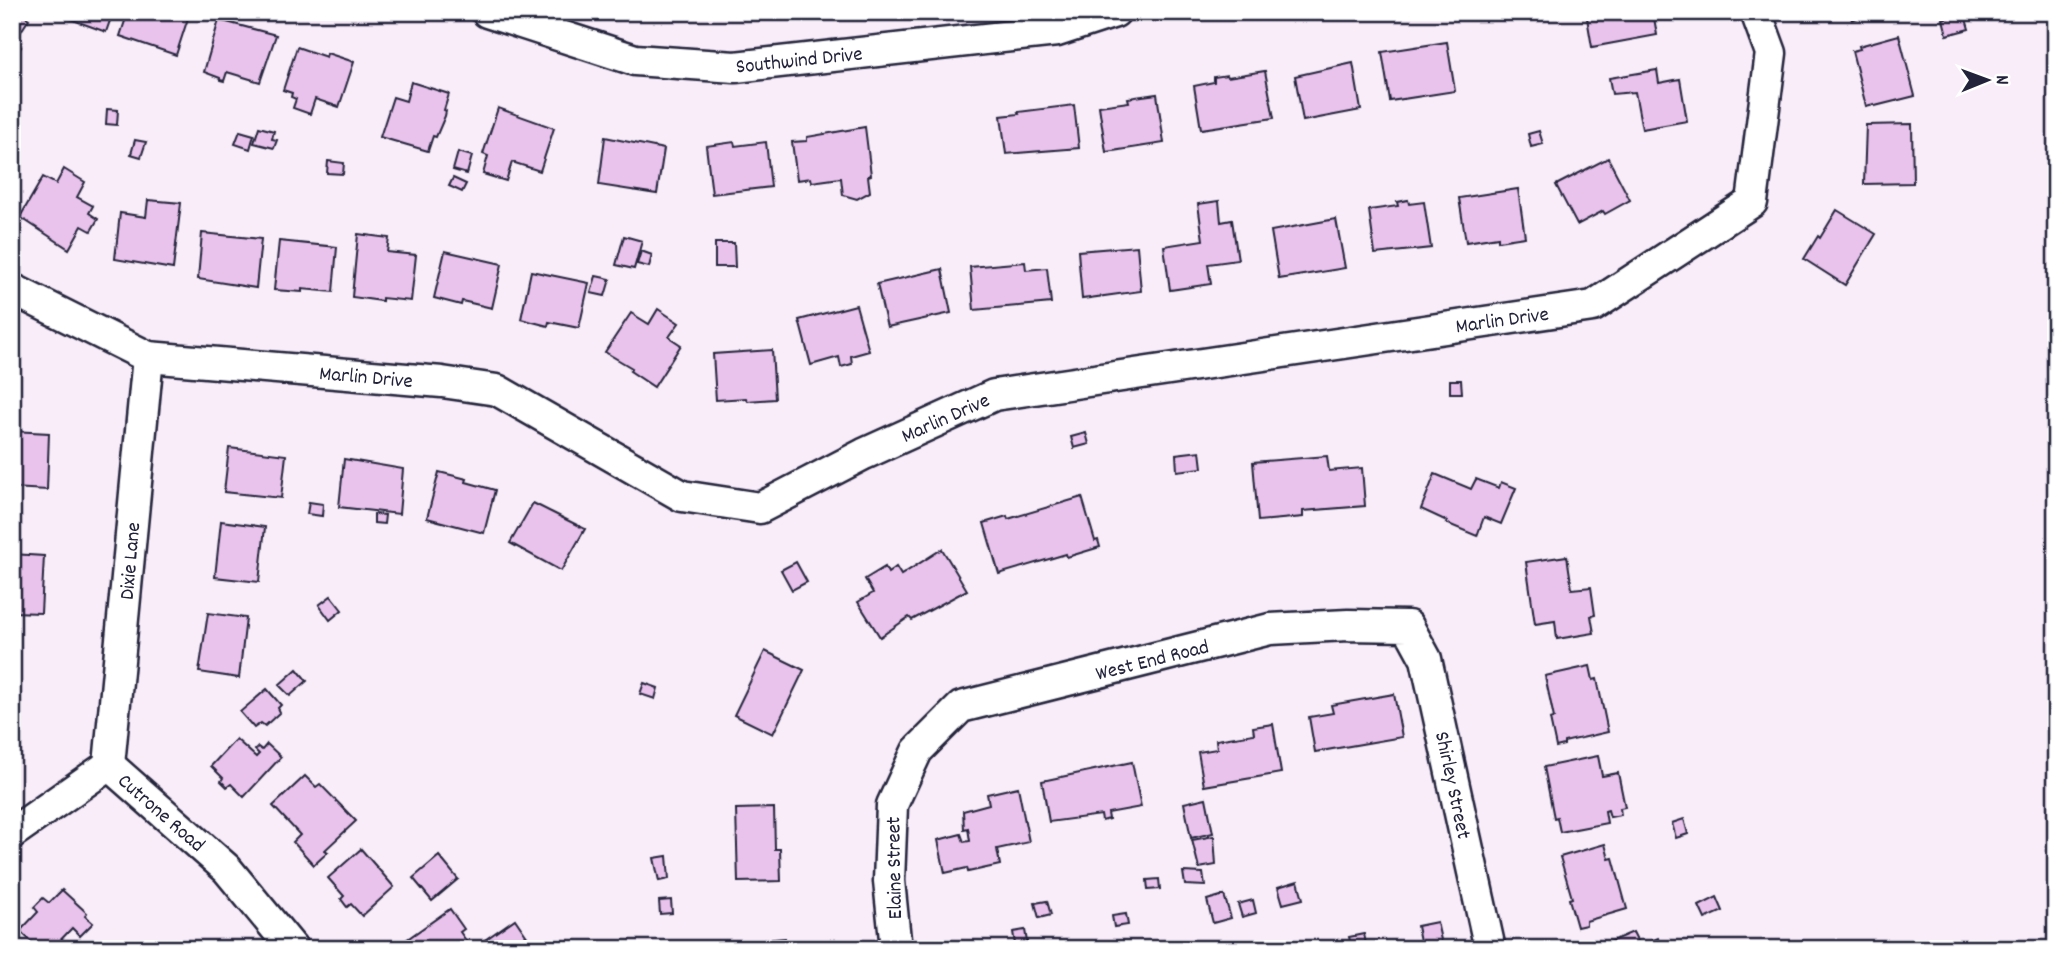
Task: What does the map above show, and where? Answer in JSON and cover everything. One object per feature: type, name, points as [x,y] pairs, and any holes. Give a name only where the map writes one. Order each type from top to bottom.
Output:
[{"type":"street","name":"Southwind Drive","points":[[487,12],[635,60],[735,67],[1057,31],[1115,12]]},
{"type":"street","name":"Marlin Drive","points":[[12,289],[148,357],[442,382],[497,390],[682,496],[760,508],[864,454],[993,395],[1593,306],[1752,202],[1771,53],[1756,12]]},
{"type":"street","name":"Dixie Lane","points":[[109,765],[148,357]]},
{"type":"street","name":"West End Road","points":[[917,751],[961,707],[1270,629],[1348,625],[1408,626]]},
{"type":"street","name":"Shirley Street","points":[[1408,626],[1426,659],[1490,949]]},
{"type":"street","name":"Elaine Street","points":[[896,949],[889,881],[892,805],[917,751]]},
{"type":"street","name":"Cutrone Road","points":[[12,833],[109,765],[227,869],[293,949]]},
{"type":"building","points":[[12,12],[19,12],[29,19],[14,42],[21,47],[13,60]]},
{"type":"building","points":[[51,12],[113,12],[106,32]]},
{"type":"building","points":[[128,12],[190,12],[176,55],[120,36]]},
{"type":"building","points":[[1586,12],[1653,12],[1657,35],[1592,47]]},
{"type":"building","points":[[1849,12],[1873,12],[1852,20]]},
{"type":"building","points":[[1964,12],[1969,29],[1947,35],[1943,19]]},
{"type":"building","points":[[219,20],[276,35],[260,82],[227,72],[224,81],[204,72]]},
{"type":"building","points":[[1899,35],[1915,96],[1866,106],[1852,51],[1860,49],[1859,46]]},
{"type":"building","points":[[1447,42],[1455,91],[1390,101],[1382,52]]},
{"type":"building","points":[[297,47],[326,57],[327,53],[354,62],[339,107],[315,99],[310,114],[293,108],[296,99],[291,97],[292,93],[283,90]]},
{"type":"building","points":[[1353,63],[1361,110],[1303,121],[1295,76]]},
{"type":"building","points":[[1657,70],[1659,83],[1680,79],[1687,121],[1642,129],[1635,92],[1612,94],[1609,78]]},
{"type":"building","points":[[1265,71],[1274,118],[1201,129],[1194,86],[1214,82],[1214,77]]},
{"type":"building","points":[[411,82],[449,94],[445,116],[428,151],[380,137],[393,97],[406,101]]},
{"type":"building","points":[[1157,94],[1164,143],[1106,152],[1099,106],[1129,102],[1128,98]]},
{"type":"building","points":[[1074,105],[1079,148],[1006,154],[1001,116]]},
{"type":"building","points":[[498,108],[554,128],[540,171],[512,162],[506,181],[483,174],[488,156],[483,154]]},
{"type":"building","points":[[107,109],[118,110],[117,125],[106,124]]},
{"type":"building","points":[[1912,124],[1913,183],[1864,184],[1866,125]]},
{"type":"building","points":[[259,127],[274,131],[272,139],[277,140],[274,148],[254,143]]},
{"type":"building","points":[[865,127],[871,175],[868,176],[870,192],[857,199],[843,195],[841,178],[812,182],[811,178],[797,180],[792,142]]},
{"type":"building","points":[[240,131],[254,135],[250,149],[235,144]]},
{"type":"building","points":[[1539,131],[1543,144],[1531,147],[1528,134]]},
{"type":"building","points":[[605,137],[664,149],[657,194],[599,185]]},
{"type":"building","points":[[135,140],[146,142],[141,157],[131,154]]},
{"type":"building","points":[[734,142],[735,146],[766,142],[771,187],[712,194],[706,146]]},
{"type":"building","points":[[458,152],[472,156],[467,174],[453,170]]},
{"type":"building","points":[[1608,158],[1630,200],[1577,225],[1556,185]]},
{"type":"building","points":[[328,161],[344,163],[343,174],[327,173]]},
{"type":"building","points":[[12,165],[21,170],[12,185]]},
{"type":"building","points":[[64,169],[85,182],[77,197],[93,206],[89,213],[98,219],[91,231],[82,226],[69,249],[20,217],[43,177],[56,184]]},
{"type":"building","points":[[453,178],[466,184],[462,192],[449,186]]},
{"type":"building","points":[[1518,189],[1525,237],[1498,241],[1498,237],[1466,242],[1459,198]]},
{"type":"building","points":[[148,200],[181,203],[173,269],[115,259],[120,213],[146,217]]},
{"type":"building","points":[[1408,200],[1409,204],[1424,202],[1431,248],[1375,254],[1369,210],[1398,206],[1397,202]]},
{"type":"building","points":[[1219,201],[1221,222],[1232,220],[1238,260],[1208,264],[1211,284],[1170,290],[1164,246],[1203,240],[1198,204]]},
{"type":"building","points":[[1837,210],[1876,234],[1845,285],[1804,259]]},
{"type":"building","points":[[1336,219],[1345,268],[1279,279],[1271,231]]},
{"type":"building","points":[[202,233],[261,239],[256,288],[198,279]]},
{"type":"building","points":[[358,234],[389,238],[387,252],[416,255],[411,301],[352,297]]},
{"type":"building","points":[[624,236],[642,241],[634,269],[616,265]]},
{"type":"building","points":[[279,241],[337,247],[333,292],[274,290]]},
{"type":"building","points":[[715,243],[734,243],[735,267],[715,267]]},
{"type":"building","points":[[1137,246],[1141,291],[1082,299],[1078,251]]},
{"type":"building","points":[[445,251],[502,264],[492,308],[462,301],[461,305],[434,298]]},
{"type":"building","points":[[641,251],[652,255],[649,267],[637,264]]},
{"type":"building","points":[[1025,262],[1026,270],[1047,268],[1051,303],[974,310],[970,267]]},
{"type":"building","points":[[942,269],[951,313],[887,327],[877,284]]},
{"type":"building","points":[[531,271],[589,283],[579,328],[549,322],[548,326],[521,319]]},
{"type":"building","points":[[596,276],[610,279],[605,296],[591,293]]},
{"type":"building","points":[[856,305],[869,351],[851,356],[852,364],[841,367],[839,357],[811,365],[799,320]]},
{"type":"building","points":[[658,309],[679,323],[669,337],[681,345],[654,387],[630,371],[632,368],[605,352],[631,313],[649,324]]},
{"type":"building","points":[[772,350],[775,399],[716,400],[713,354]]},
{"type":"building","points":[[1450,380],[1461,380],[1462,393],[1450,393]]},
{"type":"building","points":[[12,431],[49,433],[47,490],[12,488]]},
{"type":"building","points":[[1086,433],[1089,444],[1074,448],[1071,437]]},
{"type":"building","points":[[229,448],[286,455],[281,498],[224,492]]},
{"type":"building","points":[[1200,451],[1202,468],[1177,471],[1176,454]]},
{"type":"building","points":[[1327,456],[1329,471],[1362,468],[1365,506],[1303,511],[1303,517],[1258,521],[1253,462]]},
{"type":"building","points":[[344,459],[403,469],[399,514],[339,507]]},
{"type":"building","points":[[439,472],[495,490],[484,533],[427,518]]},
{"type":"building","points":[[1435,474],[1471,489],[1476,479],[1499,488],[1501,482],[1516,488],[1501,524],[1484,517],[1477,536],[1421,509]]},
{"type":"building","points":[[1082,497],[1095,541],[1098,540],[1100,547],[999,574],[984,523],[1007,516],[1008,519]]},
{"type":"building","points":[[309,502],[323,504],[322,516],[307,514]]},
{"type":"building","points":[[533,503],[585,529],[561,571],[510,543]]},
{"type":"building","points":[[374,514],[385,515],[384,524],[374,523]]},
{"type":"building","points":[[221,521],[265,527],[259,582],[215,577]]},
{"type":"building","points":[[942,549],[967,590],[912,620],[909,617],[880,637],[858,602],[873,593],[865,579],[885,567],[888,573],[896,567],[901,575]]},
{"type":"building","points":[[12,554],[44,556],[41,613],[12,612]]},
{"type":"building","points":[[1567,556],[1572,589],[1591,587],[1595,615],[1591,616],[1594,633],[1557,639],[1555,621],[1535,624],[1526,562]]},
{"type":"building","points":[[796,562],[807,582],[792,590],[781,570]]},
{"type":"building","points":[[331,596],[342,610],[330,620],[319,605]]},
{"type":"building","points":[[208,613],[246,618],[239,678],[199,672]]},
{"type":"building","points":[[765,651],[804,670],[773,734],[734,715]]},
{"type":"building","points":[[1590,666],[1593,680],[1597,679],[1608,732],[1564,742],[1564,745],[1556,747],[1550,719],[1554,718],[1545,676]]},
{"type":"building","points":[[297,669],[307,681],[290,696],[279,685]]},
{"type":"building","points":[[644,683],[658,688],[655,699],[640,694]]},
{"type":"building","points":[[267,689],[281,705],[278,708],[280,712],[265,726],[261,723],[254,728],[240,712]]},
{"type":"building","points":[[1394,694],[1402,737],[1315,752],[1309,717],[1333,713],[1331,705]]},
{"type":"building","points":[[1273,724],[1281,773],[1204,786],[1198,752],[1217,749],[1216,740],[1254,734],[1253,727]]},
{"type":"building","points":[[236,739],[256,757],[259,754],[255,750],[258,747],[262,750],[267,744],[281,757],[244,797],[231,784],[227,787],[221,781],[223,778],[211,766]]},
{"type":"building","points":[[1598,756],[1602,776],[1618,773],[1625,807],[1620,808],[1621,815],[1610,817],[1608,810],[1605,811],[1607,823],[1560,832],[1557,817],[1554,818],[1544,767]]},
{"type":"building","points":[[1132,762],[1141,807],[1108,813],[1109,819],[1102,821],[1101,815],[1049,822],[1042,781]]},
{"type":"building","points":[[305,776],[316,787],[320,784],[356,821],[325,850],[328,852],[314,865],[293,842],[300,835],[273,806]]},
{"type":"building","points":[[1018,787],[1029,842],[997,849],[1000,865],[968,872],[967,868],[945,873],[938,840],[961,834],[964,842],[970,841],[968,828],[964,829],[963,811],[989,804],[987,794]]},
{"type":"building","points":[[1206,798],[1213,833],[1191,838],[1184,803]]},
{"type":"building","points":[[774,808],[775,849],[780,849],[781,881],[738,882],[736,809]]},
{"type":"building","points":[[1684,819],[1688,834],[1676,838],[1672,823]]},
{"type":"building","points":[[1214,836],[1216,865],[1199,868],[1192,840]]},
{"type":"building","points":[[1605,844],[1609,859],[1613,858],[1627,909],[1586,921],[1586,925],[1577,927],[1560,857]]},
{"type":"building","points":[[361,849],[394,887],[362,916],[351,904],[347,907],[341,899],[344,896],[328,878]]},
{"type":"building","points":[[439,856],[458,879],[432,901],[413,878]]},
{"type":"building","points":[[667,856],[669,879],[659,881],[654,858]]},
{"type":"building","points":[[1183,872],[1203,873],[1205,886],[1185,885]]},
{"type":"building","points":[[1159,879],[1160,889],[1148,890],[1147,880]]},
{"type":"building","points":[[1298,881],[1303,899],[1283,904],[1278,887]]},
{"type":"building","points":[[62,890],[87,913],[85,916],[93,923],[80,936],[72,928],[52,949],[39,949],[20,931],[38,912],[34,907],[43,898],[49,903]]},
{"type":"building","points":[[1224,895],[1231,918],[1213,923],[1207,900]]},
{"type":"building","points":[[1717,897],[1723,911],[1705,919],[1699,906]]},
{"type":"building","points":[[671,900],[672,913],[660,914],[659,901]]},
{"type":"building","points":[[1253,900],[1256,913],[1242,917],[1238,904]]},
{"type":"building","points":[[1047,901],[1051,915],[1039,918],[1035,903]]},
{"type":"building","points":[[450,909],[464,929],[460,932],[472,949],[402,949],[399,945]]},
{"type":"building","points":[[1126,914],[1128,925],[1114,927],[1112,916]]},
{"type":"building","points":[[515,919],[532,944],[526,949],[487,949],[482,942]]},
{"type":"building","points":[[1437,922],[1443,949],[1407,949],[1421,946],[1417,926]]},
{"type":"building","points":[[1025,930],[1027,942],[1015,944],[1013,932]]},
{"type":"building","points":[[1633,932],[1640,946],[1658,938],[1662,949],[1593,949]]},
{"type":"building","points":[[1364,934],[1367,949],[1352,949],[1349,937]]},
{"type":"building","points":[[785,938],[786,949],[739,949],[739,942]]}]
